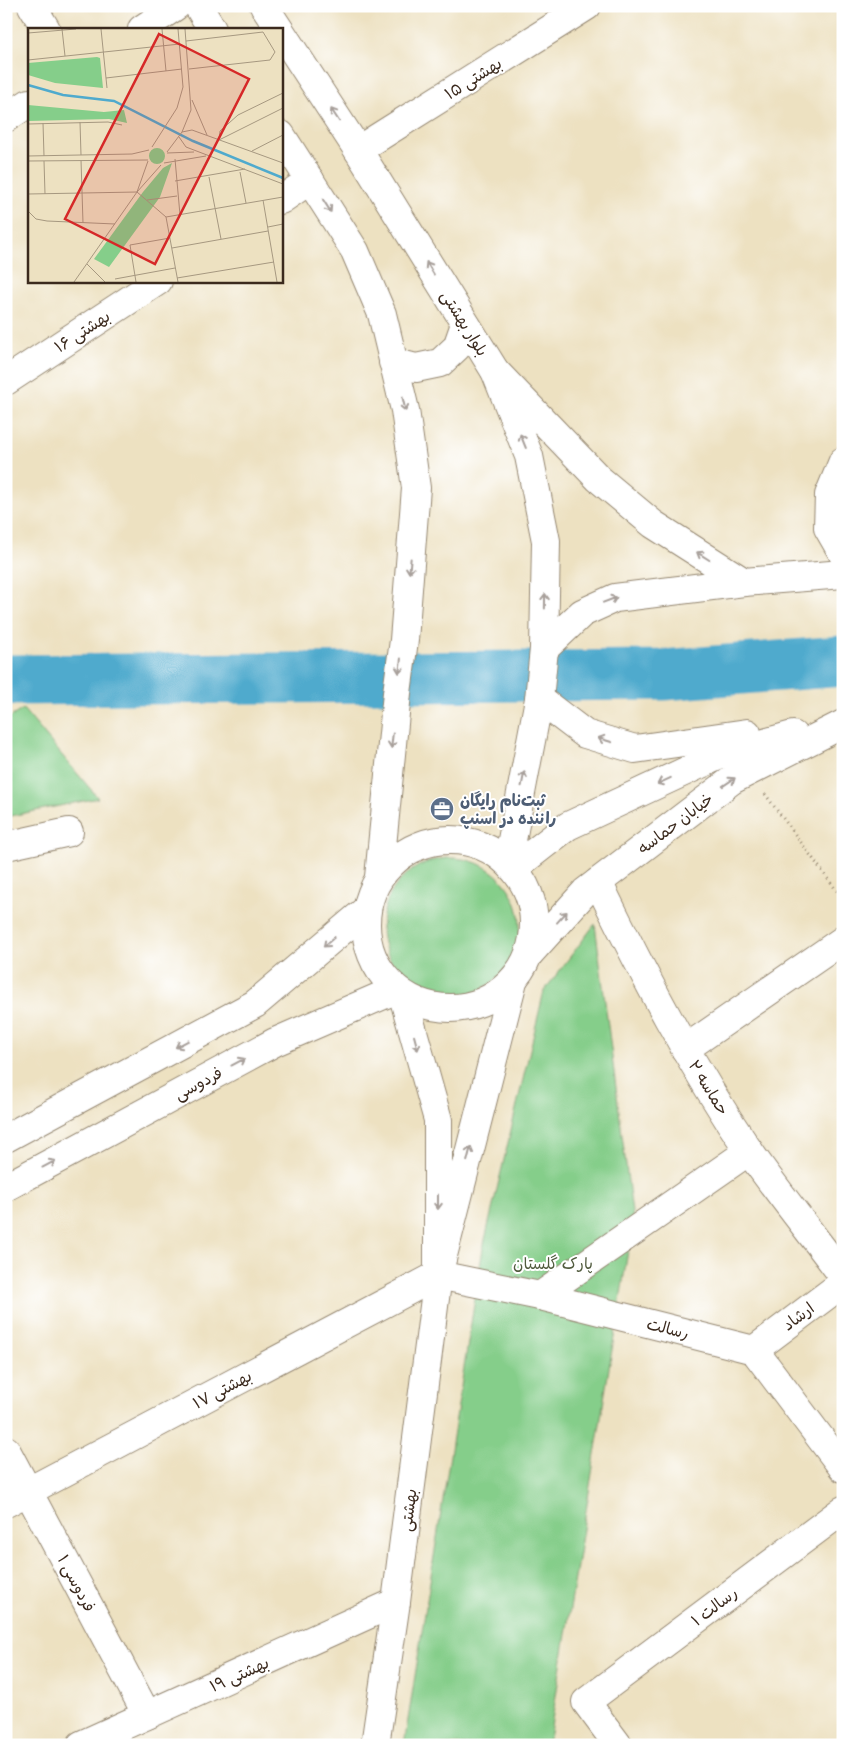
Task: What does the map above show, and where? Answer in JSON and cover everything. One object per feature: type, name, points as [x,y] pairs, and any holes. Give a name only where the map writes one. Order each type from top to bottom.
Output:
[{"type":"main road","points":[[32,6],[45,28]]},
{"type":"main road","points":[[143,28],[176,6]]},
{"type":"main road","points":[[198,6],[211,28]]},
{"type":"main road","points":[[264,6],[278,28]]},
{"type":"main road","name":"بهشتی ۱۵","points":[[358,150],[587,6]]},
{"type":"main road","name":"بلوار بهشتی","points":[[282,34],[358,150],[495,371],[529,456],[546,541],[544,649],[539,699],[511,865]]},
{"type":"main road","points":[[6,118],[28,104]]},
{"type":"main road","points":[[282,137],[355,251],[382,314],[406,410],[416,488],[404,640],[379,877]]},
{"type":"main road","points":[[282,199],[310,180]]},
{"type":"main road","name":"بهشتی ۱۶","points":[[6,381],[156,282]]},
{"type":"main road","points":[[394,362],[416,368],[440,363],[457,347],[465,324]]},
{"type":"main road","points":[[495,371],[599,479],[619,496],[653,524],[744,582]]},
{"type":"main road","points":[[843,461],[829,495],[828,528],[843,554]]},
{"type":"main road","points":[[544,649],[582,613],[615,598],[744,582],[843,574]]},
{"type":"main road","points":[[539,699],[586,734],[635,749],[843,722]]},
{"type":"main road","name":"خیابان حماسه","points":[[530,953],[585,892],[732,780],[843,722]]},
{"type":"main road","name":"خیابان حماسه","points":[[511,865],[568,826],[718,756],[843,722]]},
{"type":"main road","points":[[6,846],[69,832]]},
{"type":"main road","points":[[438,1275],[513,981],[530,953],[535,924],[529,894],[511,865],[483,846],[455,839],[426,843],[399,856],[379,877],[371,893],[366,910],[366,939],[376,967],[399,992],[431,1007],[460,1009],[489,1000],[513,981]]},
{"type":"main road","name":"حماسه ۲","points":[[598,882],[637,961],[685,1049],[749,1151],[843,1276]]},
{"type":"main road","points":[[6,1138],[255,1004],[366,910]]},
{"type":"main road","points":[[685,1049],[843,940]]},
{"type":"main road","points":[[399,992],[438,1120],[438,1275]]},
{"type":"main road","name":"فردوسی","points":[[6,1187],[275,1042],[399,992]]},
{"type":"main road","points":[[540,1296],[749,1151]]},
{"type":"main road","name":"رسالت","points":[[438,1275],[540,1296],[754,1350]]},
{"type":"main road","name":"بهشتی ۱۷","points":[[17,1497],[438,1275]]},
{"type":"main road","name":"بهشتی","points":[[375,1745],[396,1602],[438,1275]]},
{"type":"main road","name":"ارشاد","points":[[754,1350],[843,1283]]},
{"type":"main road","points":[[754,1350],[843,1468]]},
{"type":"main road","name":"فردوسی ۱","points":[[6,1450],[17,1497],[147,1715]]},
{"type":"main road","name":"رسالت ۱","points":[[618,1745],[586,1702],[843,1510]]},
{"type":"main road","name":"بهشتی ۱۹","points":[[81,1745],[396,1602]]},
{"type":"path","points":[[748,772],[843,899]]},
{"type":"green space","points":[[23,709],[98,798],[6,817],[6,720]]},
{"type":"green space","points":[[451,858],[465,859],[477,863],[489,869],[500,878],[509,889],[515,901],[519,913],[519,941],[515,953],[509,965],[500,976],[489,985],[477,991],[465,995],[451,996],[437,995],[425,991],[413,985],[402,976],[393,965],[387,953],[383,941],[382,927],[383,913],[387,901],[393,889],[402,878],[413,869],[425,863],[437,859]]},
{"type":"green space","name":"پارک گلستان","points":[[595,924],[633,1220],[548,1745],[404,1745],[483,1248],[544,991]]},
{"type":"waterway","points":[[6,680],[663,675],[843,661]]},
{"type":"place","name":"ثبت‌نام رایگان راننده در اسنپ","points":[[442,809]]}]
